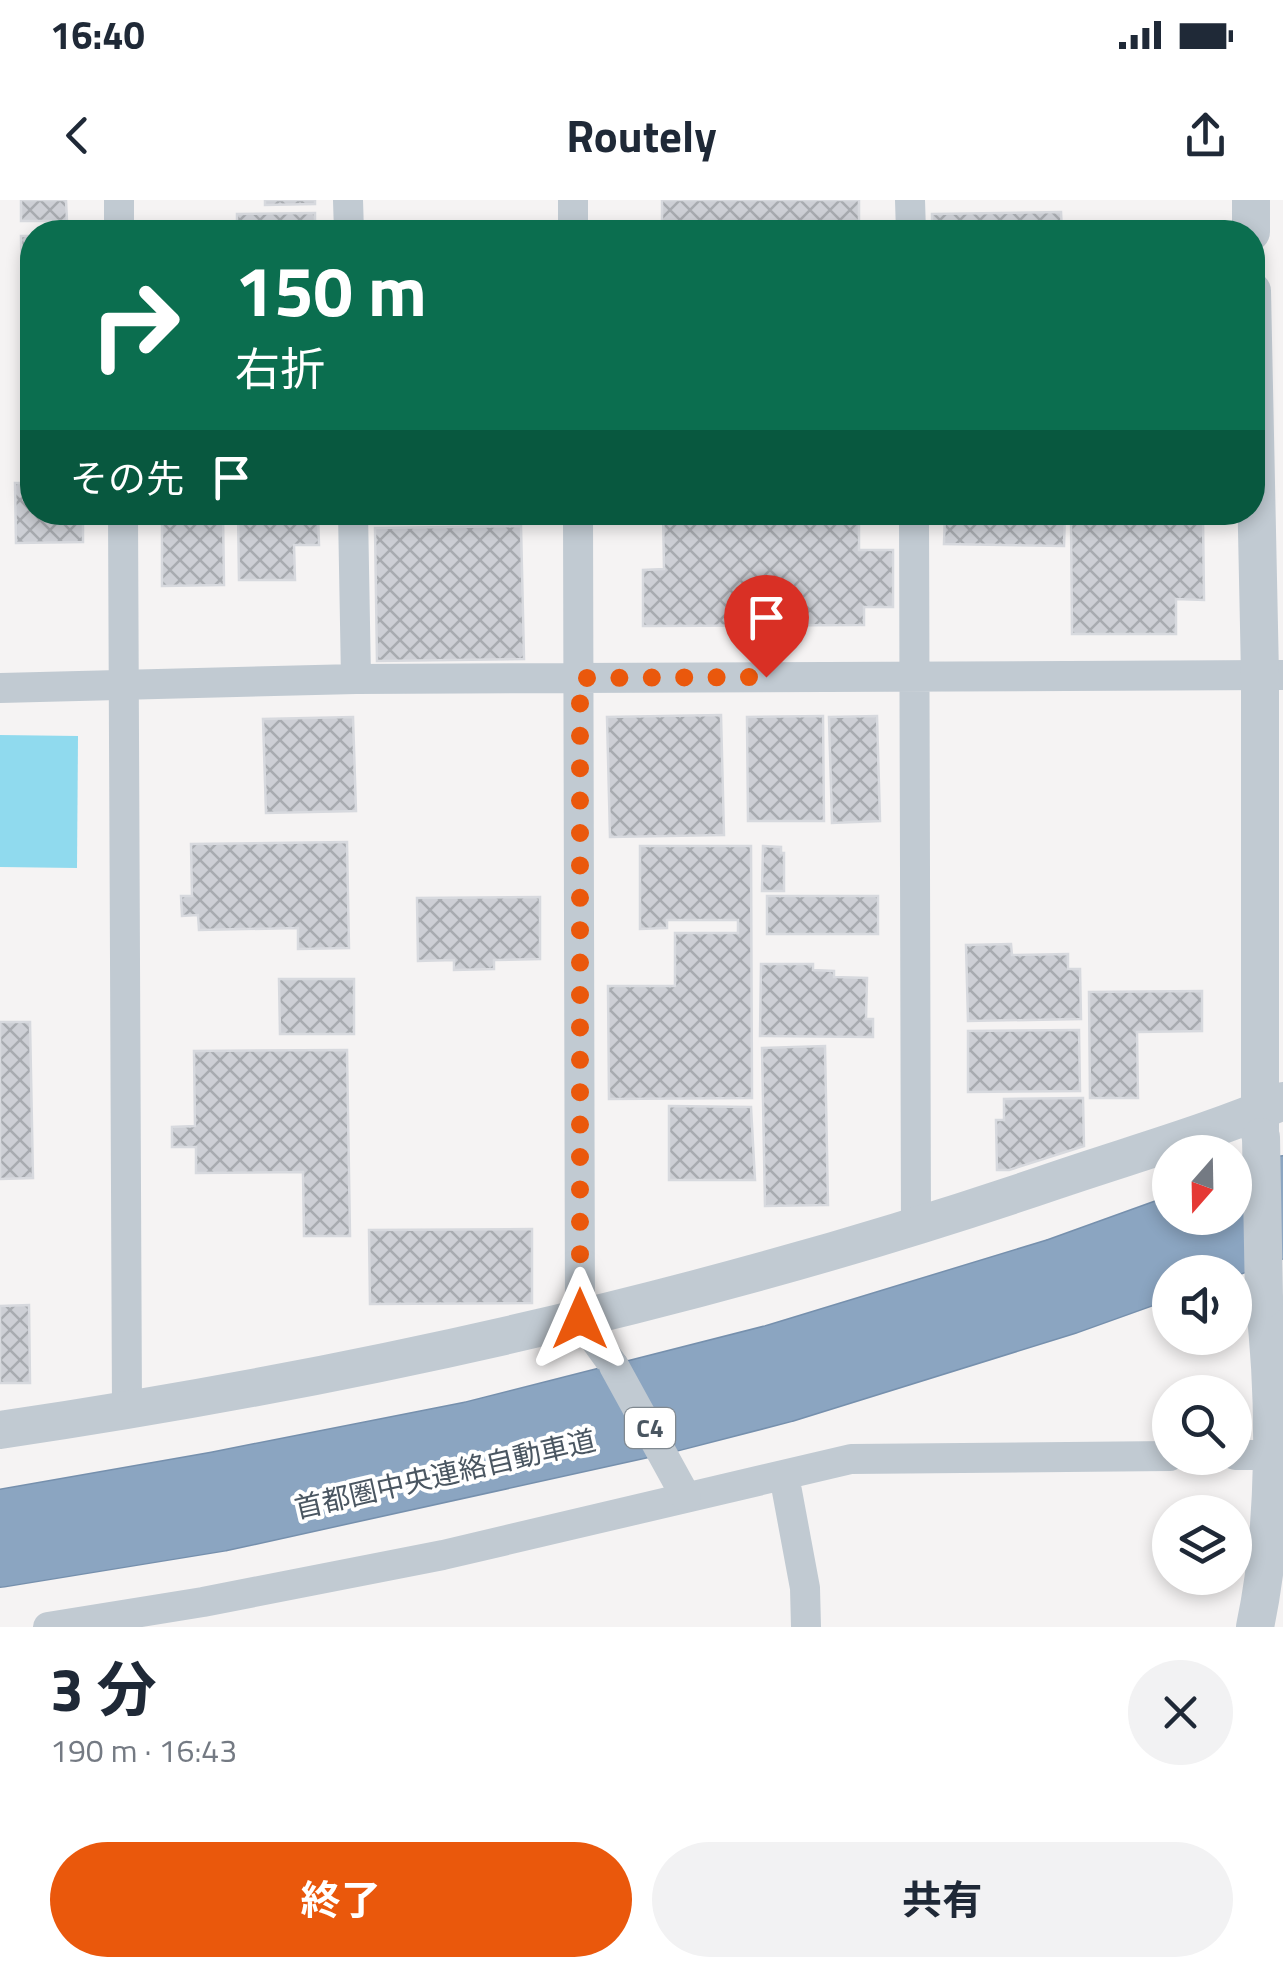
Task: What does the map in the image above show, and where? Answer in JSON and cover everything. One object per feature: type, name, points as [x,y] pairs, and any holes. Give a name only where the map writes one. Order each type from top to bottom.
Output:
[{"type":"highway","points":[[1252,1170],[1272,1133]]},
{"type":"highway","name":"首都圏中央連絡自動車道","points":[[0,1559],[221,1523],[482,1468],[750,1403],[1068,1306],[1283,1229]]},
{"type":"highway","name":"首都圏中央連絡自動車道","points":[[0,1518],[490,1426],[773,1353],[1055,1268],[1152,1232]]},
{"type":"street","points":[[122,525],[127,1411]]},
{"type":"street","points":[[353,525],[356,679]]},
{"type":"street","points":[[578,525],[580,1319],[614,1366],[686,1497]]},
{"type":"street","points":[[914,525],[916,1228]]},
{"type":"street","points":[[1255,1627],[1264,1574],[1263,1455],[1271,1310],[1272,675],[1264,525]]},
{"type":"street","points":[[0,688],[356,679],[1272,675]]},
{"type":"street","points":[[0,1430],[127,1411],[362,1367],[580,1319],[1272,1133]]},
{"type":"street","points":[[48,1627],[203,1602],[443,1555],[852,1459],[1152,1456]]},
{"type":"street","points":[[784,1475],[805,1588],[806,1627]]},
{"type":"water","points":[[0,735],[78,736],[77,868],[0,867]]},
{"type":"building","points":[[21,200],[66,200],[67,220],[21,220]]},
{"type":"building","points":[[265,200],[315,200],[315,204],[265,205]]},
{"type":"building","points":[[662,200],[859,200],[859,220],[662,220]]},
{"type":"building","points":[[1061,212],[1061,220],[932,220],[932,214]]},
{"type":"building","points":[[315,213],[315,220],[237,220],[237,214]]},
{"type":"building","points":[[15,483],[20,483],[20,525],[83,525],[83,542],[16,543]]},
{"type":"building","points":[[162,525],[223,525],[224,585],[162,586]]},
{"type":"building","points":[[238,525],[318,525],[319,545],[294,545],[295,580],[239,580]]},
{"type":"building","points":[[663,525],[859,525],[859,550],[893,550],[893,607],[864,607],[864,625],[643,626],[643,570],[664,569]]},
{"type":"building","points":[[945,525],[1065,525],[1064,546],[944,544]]},
{"type":"building","points":[[1071,525],[1203,525],[1204,600],[1176,599],[1176,634],[1072,634]]},
{"type":"building","points":[[521,526],[524,659],[377,661],[375,528]]},
{"type":"building","points":[[721,715],[724,835],[610,837],[607,717]]},
{"type":"building","points":[[823,716],[824,821],[748,821],[747,717]]},
{"type":"building","points":[[877,716],[880,821],[832,823],[829,717]]},
{"type":"building","points":[[353,717],[356,811],[266,813],[263,719]]},
{"type":"building","points":[[347,842],[349,948],[298,949],[298,928],[199,930],[198,915],[182,916],[181,896],[192,896],[191,844]]},
{"type":"building","points":[[640,846],[751,846],[752,1098],[609,1099],[608,986],[675,986],[675,933],[738,933],[738,920],[667,920],[667,928],[640,929]]},
{"type":"building","points":[[763,846],[781,847],[784,853],[784,891],[762,891]]},
{"type":"building","points":[[767,896],[878,896],[878,934],[767,934]]},
{"type":"building","points":[[540,897],[540,959],[494,960],[494,969],[454,970],[454,960],[418,961],[417,898]]},
{"type":"building","points":[[1011,944],[1012,955],[1068,954],[1068,969],[1080,969],[1081,1019],[968,1021],[966,945]]},
{"type":"building","points":[[761,964],[813,964],[813,970],[834,971],[834,977],[867,978],[866,1019],[873,1019],[873,1037],[760,1036]]},
{"type":"building","points":[[279,979],[354,979],[354,1034],[280,1034]]},
{"type":"building","points":[[1202,991],[1202,1031],[1137,1032],[1138,1098],[1090,1098],[1089,992]]},
{"type":"building","points":[[0,1022],[30,1022],[33,1178],[0,1179]]},
{"type":"building","points":[[1079,1030],[1080,1091],[968,1092],[968,1031]]},
{"type":"building","points":[[825,1046],[828,1205],[765,1206],[762,1048]]},
{"type":"building","points":[[347,1050],[350,1236],[304,1236],[303,1172],[196,1173],[196,1147],[172,1147],[172,1127],[195,1126],[194,1051]]},
{"type":"building","points":[[1083,1098],[1084,1146],[1009,1170],[997,1170],[996,1120],[1004,1120],[1004,1099]]},
{"type":"building","points":[[669,1106],[751,1107],[755,1180],[669,1180]]},
{"type":"building","points":[[532,1229],[532,1303],[370,1304],[369,1230]]},
{"type":"building","points":[[29,1305],[30,1383],[0,1383],[0,1306]]},
{"type":"route","points":[[580,1319],[580,678],[766,677]]}]
